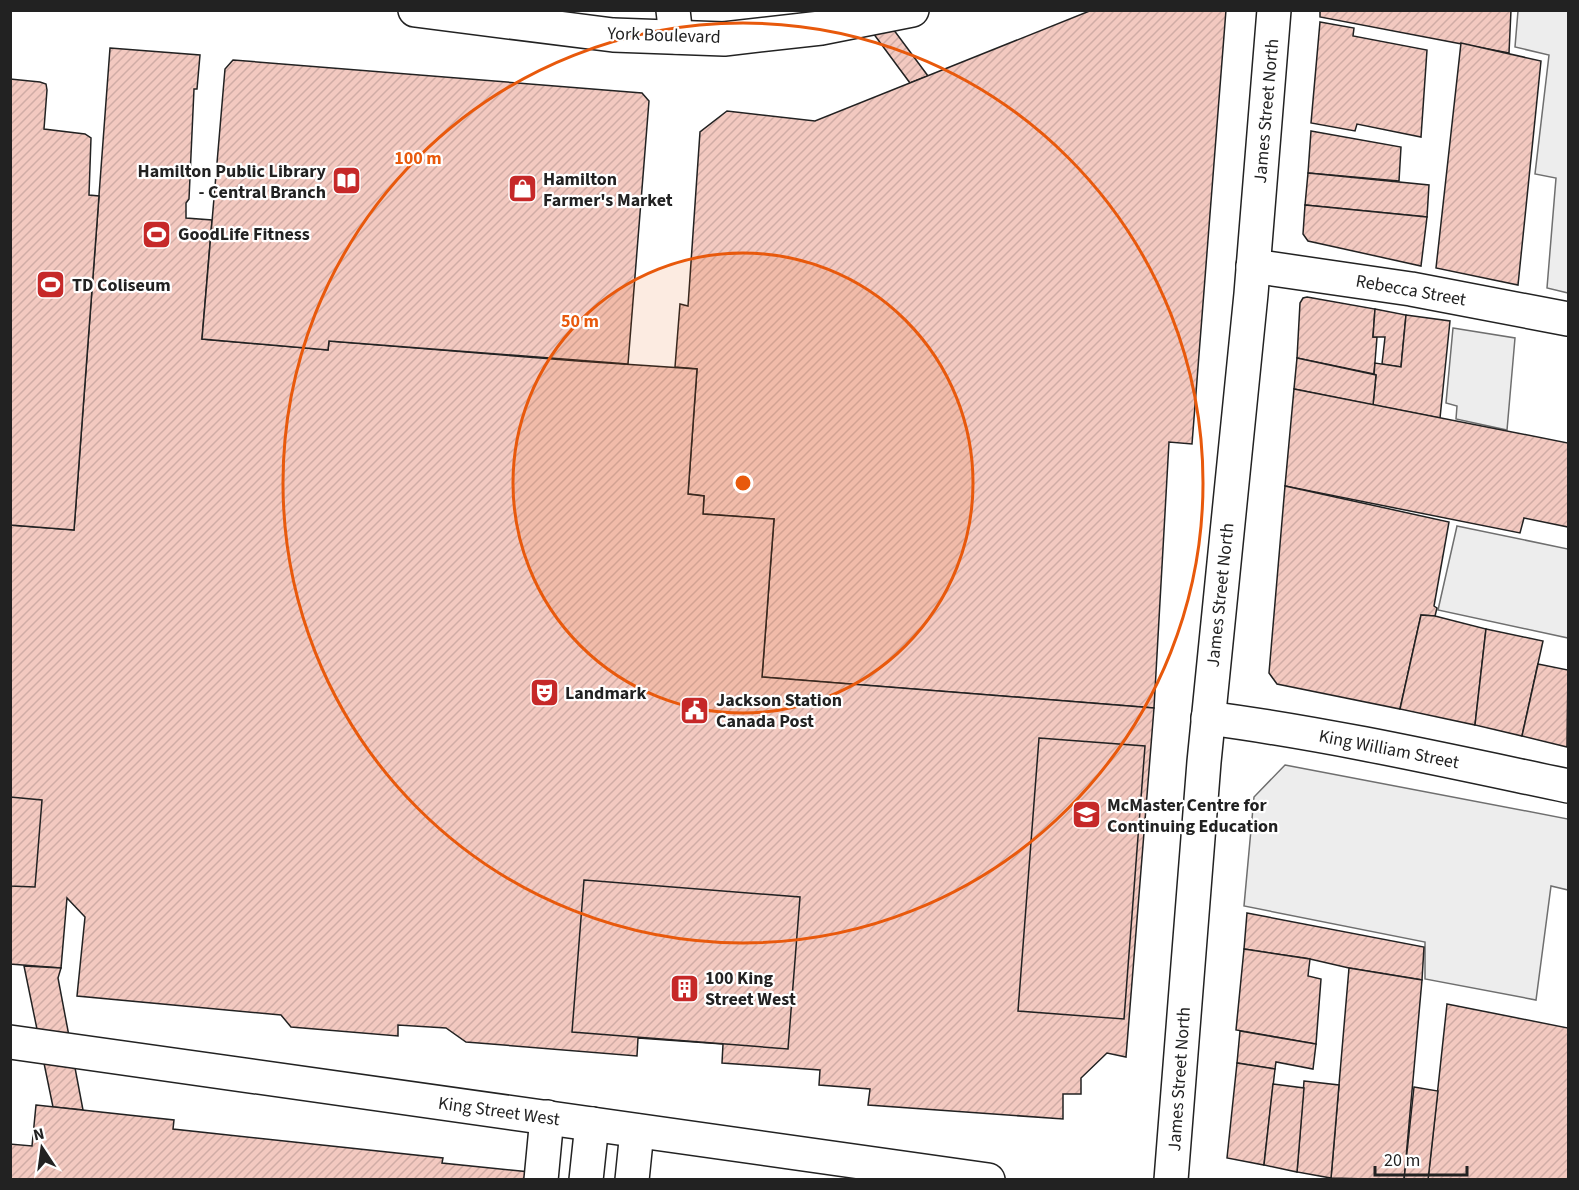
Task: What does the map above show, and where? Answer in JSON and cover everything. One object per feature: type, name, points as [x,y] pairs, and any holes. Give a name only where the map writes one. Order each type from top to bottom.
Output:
[{"type":"main road","name":"York Boulevard","points":[[415,10],[613,35],[674,24],[724,39],[821,28],[912,10]]},
{"type":"main road","name":"James Street North","points":[[1171,1179],[1208,718],[1253,266],[1274,10]]},
{"type":"main road","name":"Rebecca Street","points":[[1253,266],[1411,289],[1569,319]]},
{"type":"main road","name":"King William Street","points":[[1208,718],[1258,724],[1397,750],[1569,786]]},
{"type":"main road","name":"King Street West","points":[[10,1042],[988,1179]]},
{"type":"main road","points":[[541,1179],[547,1117]]},
{"type":"main road","points":[[586,1179],[592,1124]]},
{"type":"main road","points":[[632,1179],[637,1131]]},
{"type":"shaded area","points":[[1518,11],[1568,11],[1568,293],[1547,288],[1556,178],[1535,174],[1549,55],[1515,47]]},
{"type":"shaded area","points":[[1453,328],[1515,338],[1507,430],[1456,419],[1457,406],[1446,403]]},
{"type":"shaded area","points":[[1457,526],[1568,549],[1568,638],[1438,610]]},
{"type":"shaded area","points":[[1285,765],[1568,819],[1568,890],[1551,886],[1536,1000],[1425,979],[1425,942],[1244,906],[1254,797]]},
{"type":"building","points":[[856,10],[879,10],[928,76],[910,83]]},
{"type":"building","points":[[1092,10],[1226,10],[1192,444],[1169,442],[1154,708],[762,677],[774,519],[703,514],[704,496],[688,494],[697,369],[675,367],[680,304],[688,306],[700,132],[727,111],[815,121]]},
{"type":"building","points":[[1320,10],[1511,10],[1509,53],[1320,17]]},
{"type":"building","points":[[1320,22],[1354,28],[1353,36],[1427,50],[1421,137],[1357,124],[1355,131],[1311,123]]},
{"type":"building","points":[[1461,43],[1541,61],[1518,285],[1436,268]]},
{"type":"building","points":[[110,48],[200,55],[197,89],[194,89],[189,199],[186,203],[186,218],[212,220],[202,339],[328,350],[329,341],[697,369],[688,494],[704,496],[703,514],[774,519],[762,677],[1154,708],[1126,1057],[1107,1053],[1081,1078],[1081,1094],[1063,1094],[1063,1119],[868,1105],[870,1089],[819,1085],[820,1070],[722,1063],[723,1044],[638,1038],[637,1056],[466,1042],[446,1028],[398,1025],[398,1036],[291,1027],[281,1015],[77,996],[85,917],[67,898],[61,968],[10,964],[10,525],[74,530]]},
{"type":"building","points":[[233,60],[642,93],[649,101],[628,364],[329,341],[328,350],[202,339],[225,69]]},
{"type":"building","name":"TD Coliseum","points":[[10,79],[46,84],[44,129],[85,134],[91,138],[89,195],[99,196],[74,530],[10,525]]},
{"type":"building","points":[[1311,131],[1401,147],[1399,181],[1308,173]]},
{"type":"building","points":[[1308,173],[1429,185],[1427,217],[1305,205]]},
{"type":"building","points":[[1305,205],[1427,217],[1421,266],[1308,241],[1303,234]]},
{"type":"building","points":[[1303,298],[1375,309],[1373,337],[1377,337],[1374,374],[1297,358],[1300,303]]},
{"type":"building","points":[[1375,309],[1406,315],[1401,367],[1382,364],[1385,337],[1373,337]]},
{"type":"building","points":[[1406,315],[1450,321],[1440,418],[1373,405],[1375,363],[1401,367]]},
{"type":"building","points":[[1297,358],[1376,375],[1373,405],[1294,389]]},
{"type":"building","points":[[1294,389],[1568,443],[1568,527],[1524,518],[1520,533],[1285,486]]},
{"type":"building","points":[[1285,486],[1449,522],[1434,606],[1437,608],[1435,616],[1421,615],[1400,709],[1277,684],[1269,673]]},
{"type":"building","points":[[1421,615],[1435,616],[1486,629],[1475,725],[1400,709]]},
{"type":"building","points":[[1486,629],[1543,641],[1522,736],[1475,725]]},
{"type":"building","points":[[1538,664],[1568,670],[1567,747],[1522,736]]},
{"type":"building","name":"McMaster Centre for Continuing Education","points":[[1039,738],[1145,746],[1124,1019],[1018,1011]]},
{"type":"building","points":[[10,797],[42,800],[35,887],[10,886]]},
{"type":"building","name":"100 King Street West","points":[[584,880],[800,897],[788,1049],[572,1032]]},
{"type":"building","points":[[1247,913],[1424,947],[1422,980],[1244,949]]},
{"type":"building","points":[[1244,949],[1310,959],[1308,976],[1321,979],[1316,1044],[1236,1030]]},
{"type":"building","points":[[24,966],[61,968],[58,978],[83,1110],[53,1107]]},
{"type":"building","points":[[1349,968],[1422,980],[1404,1180],[1331,1178]]},
{"type":"building","points":[[1447,1004],[1568,1028],[1568,1180],[1428,1180]]},
{"type":"building","points":[[1240,1031],[1316,1044],[1313,1069],[1276,1062],[1275,1069],[1237,1063]]},
{"type":"building","points":[[1237,1063],[1275,1069],[1264,1165],[1227,1158]]},
{"type":"building","points":[[1304,1081],[1339,1085],[1331,1178],[1297,1172]]},
{"type":"building","points":[[1273,1084],[1304,1088],[1297,1172],[1264,1165]]},
{"type":"building","points":[[1414,1087],[1438,1091],[1428,1180],[1404,1180]]},
{"type":"building","points":[[36,1105],[174,1120],[173,1129],[443,1158],[442,1163],[530,1172],[530,1180],[10,1180],[10,1144],[32,1146]]},
{"type":"place","name":"Hamilton Public Library - Central Branch","points":[[347,181]]},
{"type":"place","name":"Hamilton Farmer's Market","points":[[522,189]]},
{"type":"place","name":"GoodLife Fitness","points":[[157,234]]},
{"type":"place","name":"TD Coliseum","points":[[51,285]]},
{"type":"place","name":"Landmark","points":[[544,693]]},
{"type":"place","name":"Jackson Station Canada Post","points":[[695,710]]},
{"type":"place","name":"McMaster Centre for Continuing Education","points":[[1086,815]]},
{"type":"place","name":"100 King Street West","points":[[684,988]]}]
